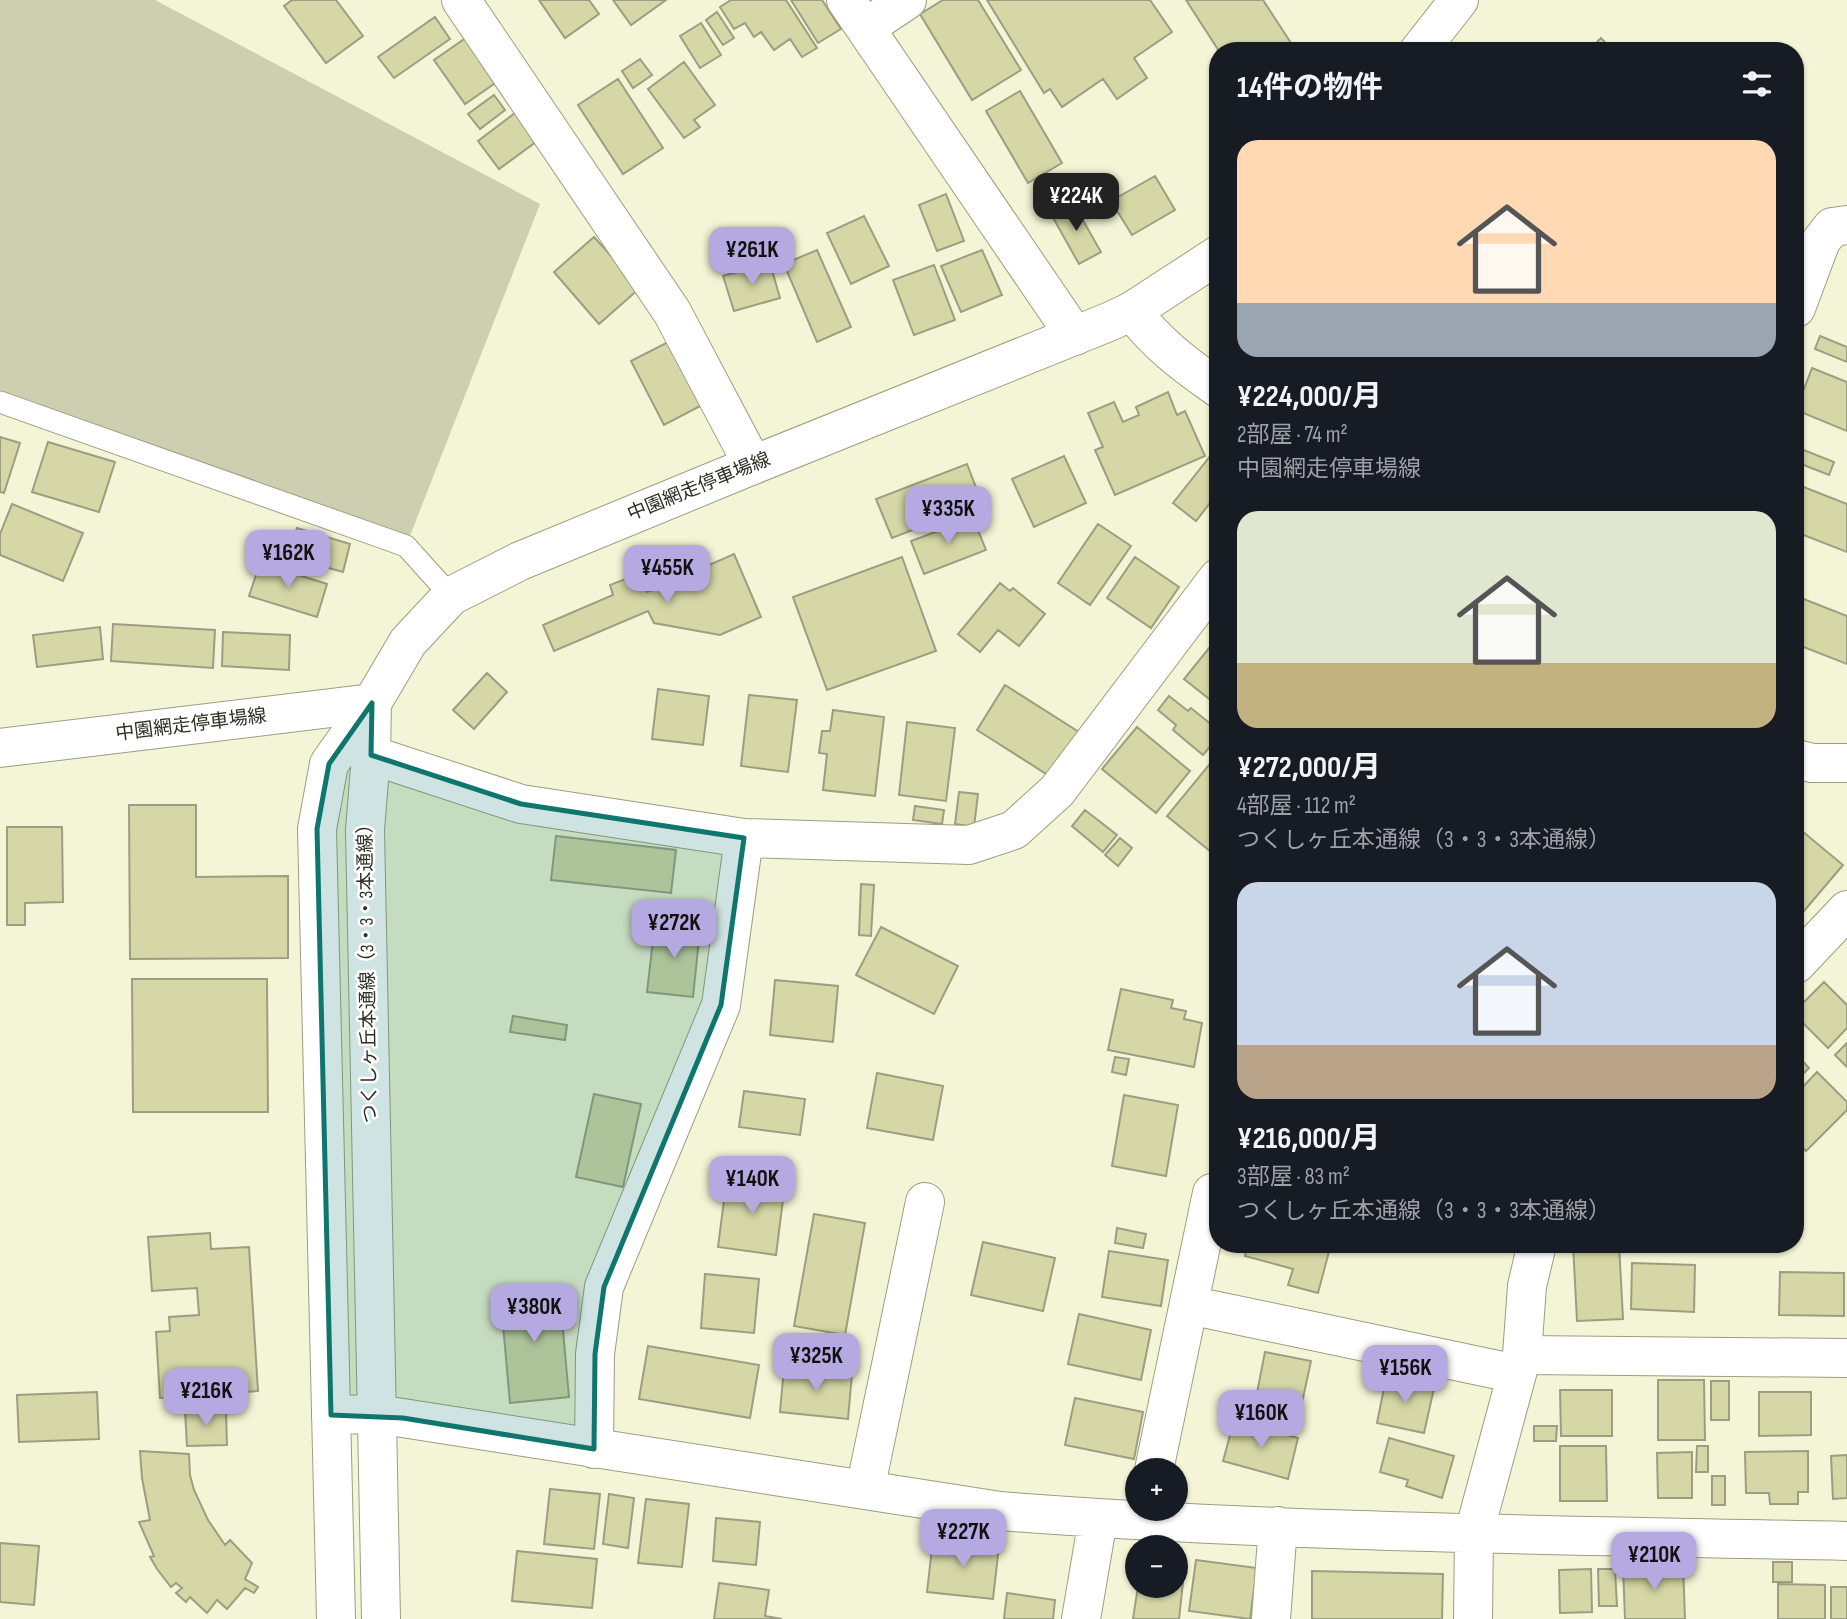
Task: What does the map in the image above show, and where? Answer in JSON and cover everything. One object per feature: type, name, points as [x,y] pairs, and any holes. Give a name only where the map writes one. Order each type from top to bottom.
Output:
[{"type":"street","points":[[907,0],[855,14],[1075,336]]},
{"type":"street","points":[[1426,42],[1459,0]]},
{"type":"street","points":[[468,3],[672,312],[753,465]]},
{"type":"street","points":[[1804,287],[1821,241],[1832,227],[1847,225]]},
{"type":"street","name":"中園網走停車場線","points":[[0,748],[372,703],[408,642],[451,596],[520,561],[1132,311],[1209,261]]},
{"type":"street","points":[[1132,311],[1171,354],[1209,381]]},
{"type":"street","points":[[372,755],[522,804],[744,838],[969,845],[1014,830],[1057,791],[1209,590]]},
{"type":"street","points":[[336,1619],[317,829],[329,764],[372,703]]},
{"type":"street","name":"つくしヶ丘本通線（3・3・3本通線）","points":[[372,703],[372,755],[365,830],[381,1619]]},
{"type":"street","points":[[1804,761],[1847,763]]},
{"type":"street","points":[[594,1448],[595,1354],[604,1287],[721,1005],[744,838]]},
{"type":"street","points":[[1804,956],[1847,910]]},
{"type":"street","points":[[865,1490],[925,1202]]},
{"type":"street","points":[[1157,1458],[1209,1208]]},
{"type":"street","points":[[1473,1619],[1474,1533],[1520,1364],[1527,1286],[1535,1253]]},
{"type":"street","points":[[1189,1305],[1520,1364],[1847,1358]]},
{"type":"street","points":[[331,1415],[377,1414],[1000,1511],[1098,1519],[1125,1516]]},
{"type":"street","points":[[1188,1518],[1278,1526],[1474,1533],[1847,1541]]},
{"type":"street","points":[[1081,1619],[1098,1519]]},
{"type":"street","points":[[1271,1619],[1278,1526]]},
{"type":"lane","points":[[0,402],[406,546],[451,596]]},
{"type":"highlighted area","points":[[372,703],[371,755],[521,804],[744,838],[721,1005],[604,1287],[595,1354],[594,1449],[403,1418],[331,1415],[317,829],[329,764]]},
{"type":"green space","points":[[0,0],[155,0],[540,204],[406,546],[0,402]]},
{"type":"building","points":[[292,0],[336,0],[363,36],[326,63],[284,6]]},
{"type":"building","points":[[539,0],[589,0],[599,14],[565,38]]},
{"type":"building","points":[[613,0],[666,0],[631,25]]},
{"type":"building","points":[[731,0],[786,0],[817,48],[802,57],[790,39],[774,50],[761,32],[754,37],[745,23],[734,29],[720,7]]},
{"type":"building","points":[[791,0],[822,0],[841,29],[818,43]]},
{"type":"building","points":[[943,0],[978,0],[1021,70],[972,100],[920,14]]},
{"type":"building","points":[[987,0],[1150,0],[1172,32],[1134,58],[1147,78],[1117,99],[1103,79],[1062,107],[1050,89],[1044,93]]},
{"type":"building","points":[[1186,0],[1263,0],[1290,42],[1213,42]]},
{"type":"building","points":[[717,12],[734,38],[723,45],[706,20]]},
{"type":"building","points":[[435,17],[450,39],[394,78],[378,57]]},
{"type":"building","points":[[701,23],[721,55],[700,68],[680,36]]},
{"type":"building","points":[[473,33],[504,77],[465,104],[434,60]]},
{"type":"building","points":[[640,59],[652,75],[633,88],[622,71]]},
{"type":"building","points":[[684,62],[715,105],[694,120],[700,127],[684,138],[648,89]]},
{"type":"building","points":[[618,79],[663,148],[623,174],[578,105]]},
{"type":"building","points":[[1020,91],[1062,163],[1028,183],[986,111]]},
{"type":"building","points":[[494,95],[505,110],[480,129],[468,114]]},
{"type":"building","points":[[523,107],[544,136],[499,169],[478,141]]},
{"type":"building","points":[[1155,176],[1175,210],[1132,235],[1111,201]]},
{"type":"building","points":[[946,194],[964,241],[937,251],[919,205]]},
{"type":"building","points":[[1072,201],[1101,252],[1079,264],[1051,214]]},
{"type":"building","points":[[864,216],[889,266],[851,284],[827,233]]},
{"type":"building","points":[[594,237],[640,288],[599,324],[554,272]]},
{"type":"building","points":[[817,250],[851,327],[817,342],[784,264]]},
{"type":"building","points":[[982,250],[1002,295],[961,312],[941,266]]},
{"type":"building","points":[[770,263],[780,298],[734,311],[723,276]]},
{"type":"building","points":[[934,265],[955,320],[914,335],[893,280]]},
{"type":"building","points":[[1820,336],[1847,347],[1847,362],[1815,349]]},
{"type":"building","points":[[672,340],[706,403],[664,425],[631,361]]},
{"type":"building","points":[[1812,368],[1847,382],[1847,431],[1804,413],[1804,389]]},
{"type":"building","points":[[1168,392],[1177,415],[1185,411],[1205,456],[1115,495],[1095,450],[1103,447],[1088,413],[1114,402],[1123,422],[1139,415],[1136,407]]},
{"type":"building","points":[[0,437],[20,443],[4,493],[0,492]]},
{"type":"building","points":[[48,442],[115,462],[99,512],[32,492]]},
{"type":"building","points":[[1804,450],[1834,462],[1829,475],[1804,465]]},
{"type":"building","points":[[1064,456],[1086,503],[1034,527],[1012,479]]},
{"type":"building","points":[[1209,458],[1209,504],[1196,521],[1173,503]]},
{"type":"building","points":[[967,464],[982,503],[892,538],[876,499]]},
{"type":"building","points":[[1804,487],[1847,504],[1847,552],[1804,535]]},
{"type":"building","points":[[12,504],[83,533],[63,581],[0,555],[0,534]]},
{"type":"building","points":[[973,518],[986,550],[924,574],[911,541]]},
{"type":"building","points":[[1098,524],[1131,546],[1090,605],[1058,583]]},
{"type":"building","points":[[297,528],[350,544],[343,572],[289,557]]},
{"type":"building","points":[[734,554],[761,617],[720,635],[654,623],[648,611],[554,651],[543,625],[613,595],[610,585],[638,574],[647,592],[660,587],[663,573],[682,577]]},
{"type":"building","points":[[902,557],[936,651],[827,690],[793,597]]},
{"type":"building","points":[[1135,557],[1179,587],[1151,628],[1107,598]]},
{"type":"building","points":[[260,563],[327,584],[317,617],[249,596]]},
{"type":"building","points":[[1000,583],[1010,591],[1013,588],[1045,614],[1019,646],[998,630],[980,652],[958,634]]},
{"type":"building","points":[[1804,599],[1847,616],[1847,664],[1804,647]]},
{"type":"building","points":[[113,624],[215,630],[213,668],[111,661]]},
{"type":"building","points":[[100,627],[103,659],[37,667],[33,635]]},
{"type":"building","points":[[223,632],[290,635],[289,670],[222,666]]},
{"type":"building","points":[[1209,648],[1209,699],[1184,679]]},
{"type":"building","points":[[487,673],[507,692],[474,729],[453,710]]},
{"type":"building","points":[[1005,685],[1079,732],[1051,777],[977,730]]},
{"type":"building","points":[[658,689],[709,696],[703,745],[652,739]]},
{"type":"building","points":[[749,695],[797,700],[788,772],[741,766]]},
{"type":"building","points":[[1169,696],[1188,711],[1191,708],[1209,723],[1209,748],[1203,755],[1173,730],[1176,725],[1158,710]]},
{"type":"building","points":[[833,710],[884,717],[875,796],[823,790],[827,754],[819,753],[822,731],[830,731]]},
{"type":"building","points":[[907,722],[955,728],[946,801],[899,795]]},
{"type":"building","points":[[1137,727],[1190,771],[1156,813],[1102,769]]},
{"type":"building","points":[[1209,765],[1209,850],[1167,816]]},
{"type":"building","points":[[959,792],[978,794],[974,827],[955,824]]},
{"type":"building","points":[[129,805],[196,805],[196,877],[288,876],[288,958],[130,959]]},
{"type":"building","points":[[915,806],[944,810],[942,824],[913,820]]},
{"type":"building","points":[[1085,810],[1117,835],[1103,852],[1072,826]]},
{"type":"building","points":[[7,827],[62,827],[63,902],[25,903],[25,925],[7,925]]},
{"type":"building","points":[[1804,833],[1843,865],[1804,911]]},
{"type":"building","points":[[556,836],[676,850],[671,893],[551,880]]},
{"type":"building","points":[[1120,838],[1132,848],[1118,866],[1105,855]]},
{"type":"building","points":[[861,884],[874,885],[871,936],[859,935]]},
{"type":"building","points":[[677,910],[701,914],[698,924],[675,920]]},
{"type":"building","points":[[655,923],[700,929],[693,997],[647,992]]},
{"type":"building","points":[[881,927],[958,966],[934,1014],[856,975]]},
{"type":"building","points":[[132,979],[267,979],[268,1112],[133,1112]]},
{"type":"building","points":[[775,980],[838,986],[833,1042],[770,1035]]},
{"type":"building","points":[[1824,982],[1847,1005],[1847,1028],[1828,1048],[1804,1024],[1804,1002]]},
{"type":"building","points":[[1121,989],[1173,1000],[1171,1008],[1186,1011],[1184,1019],[1202,1023],[1194,1067],[1108,1050]]},
{"type":"building","points":[[513,1016],[567,1025],[565,1040],[510,1032]]},
{"type":"building","points":[[1847,1043],[1847,1067],[1835,1055]]},
{"type":"building","points":[[1115,1057],[1129,1059],[1126,1075],[1112,1072]]},
{"type":"building","points":[[1817,1072],[1847,1102],[1847,1110],[1806,1151],[1804,1149],[1804,1086]]},
{"type":"building","points":[[877,1073],[943,1086],[933,1140],[867,1128]]},
{"type":"building","points":[[744,1091],[805,1099],[800,1135],[739,1127]]},
{"type":"building","points":[[594,1094],[641,1104],[623,1187],[576,1177]]},
{"type":"building","points":[[1124,1095],[1178,1105],[1166,1176],[1112,1166]]},
{"type":"building","points":[[727,1177],[785,1184],[776,1255],[718,1247]]},
{"type":"building","points":[[814,1214],[865,1223],[845,1335],[794,1326]]},
{"type":"building","points":[[1117,1228],[1146,1234],[1143,1248],[1115,1243]]},
{"type":"building","points":[[210,1233],[211,1249],[249,1247],[258,1391],[160,1398],[156,1332],[170,1331],[169,1317],[199,1315],[197,1288],[152,1291],[148,1237]]},
{"type":"building","points":[[983,1242],[1055,1258],[1043,1311],[971,1295]]},
{"type":"building","points":[[1109,1251],[1168,1260],[1161,1306],[1102,1297]]},
{"type":"building","points":[[1246,1253],[1329,1253],[1318,1293],[1288,1285],[1293,1269],[1245,1256]]},
{"type":"building","points":[[1573,1253],[1619,1253],[1623,1319],[1577,1321]]},
{"type":"building","points":[[1632,1263],[1695,1265],[1694,1312],[1631,1309]]},
{"type":"building","points":[[1780,1272],[1844,1273],[1844,1316],[1779,1315]]},
{"type":"building","points":[[705,1274],[759,1279],[754,1333],[701,1328]]},
{"type":"building","points":[[559,1286],[569,1397],[510,1403],[500,1291]]},
{"type":"building","points":[[1079,1314],[1151,1330],[1141,1380],[1068,1364]]},
{"type":"building","points":[[648,1346],[759,1365],[750,1418],[639,1399]]},
{"type":"building","points":[[1265,1352],[1311,1361],[1300,1412],[1255,1403]]},
{"type":"building","points":[[784,1368],[852,1374],[848,1419],[780,1412]]},
{"type":"building","points":[[1386,1378],[1434,1388],[1424,1433],[1377,1423]]},
{"type":"building","points":[[1658,1380],[1704,1380],[1705,1440],[1658,1440]]},
{"type":"building","points":[[1711,1381],[1729,1381],[1729,1420],[1711,1420]]},
{"type":"building","points":[[1560,1390],[1612,1390],[1612,1436],[1561,1436]]},
{"type":"building","points":[[97,1392],[99,1439],[19,1442],[17,1395]]},
{"type":"building","points":[[1759,1392],[1811,1392],[1811,1435],[1759,1436]]},
{"type":"building","points":[[1075,1398],[1143,1412],[1134,1458],[1065,1445]]},
{"type":"building","points":[[185,1411],[226,1411],[227,1445],[187,1446]]},
{"type":"building","points":[[1234,1421],[1298,1438],[1288,1479],[1223,1461]]},
{"type":"building","points":[[1534,1426],[1557,1426],[1556,1441],[1534,1441]]},
{"type":"building","points":[[1389,1438],[1454,1456],[1442,1498],[1406,1486],[1408,1480],[1380,1472]]},
{"type":"building","points":[[1560,1446],[1606,1446],[1607,1501],[1560,1501]]},
{"type":"building","points":[[1697,1446],[1708,1446],[1708,1472],[1696,1472]]},
{"type":"building","points":[[140,1451],[189,1454],[194,1490],[208,1520],[225,1545],[230,1540],[252,1563],[245,1579],[258,1587],[254,1593],[245,1588],[227,1609],[217,1600],[207,1613],[190,1597],[186,1602],[176,1593],[182,1588],[176,1583],[171,1587],[150,1557],[154,1556],[139,1522],[150,1520]]},
{"type":"building","points":[[1808,1451],[1808,1492],[1798,1492],[1798,1504],[1770,1504],[1769,1493],[1746,1493],[1745,1452]]},
{"type":"building","points":[[1692,1452],[1692,1498],[1658,1498],[1657,1453]]},
{"type":"building","points":[[1847,1455],[1847,1498],[1833,1499],[1831,1456]]},
{"type":"building","points":[[1712,1476],[1725,1476],[1725,1505],[1712,1505]]},
{"type":"building","points":[[550,1489],[600,1494],[594,1549],[544,1544]]},
{"type":"building","points":[[609,1494],[634,1498],[628,1548],[603,1544]]},
{"type":"building","points":[[646,1499],[689,1504],[682,1567],[638,1563]]},
{"type":"building","points":[[716,1518],[760,1522],[756,1565],[713,1561]]},
{"type":"building","points":[[933,1539],[999,1546],[993,1599],[927,1592]]},
{"type":"building","points":[[0,1543],[39,1546],[34,1605],[0,1602]]},
{"type":"building","points":[[517,1551],[597,1559],[592,1608],[512,1601]]},
{"type":"building","points":[[1196,1560],[1257,1568],[1250,1619],[1189,1611]]},
{"type":"building","points":[[1773,1562],[1792,1562],[1792,1582],[1773,1582]]},
{"type":"building","points":[[1683,1564],[1685,1619],[1625,1619],[1623,1566]]},
{"type":"building","points":[[1591,1569],[1592,1612],[1560,1613],[1559,1570]]},
{"type":"building","points":[[1598,1569],[1615,1569],[1617,1606],[1599,1606]]},
{"type":"building","points":[[1312,1571],[1443,1574],[1442,1619],[1312,1619]]},
{"type":"building","points":[[719,1583],[769,1590],[765,1616],[782,1619],[714,1619]]},
{"type":"building","points":[[1778,1584],[1825,1585],[1825,1619],[1778,1619]]},
{"type":"building","points":[[1831,1587],[1847,1587],[1847,1619],[1831,1619]]},
{"type":"building","points":[[1007,1593],[1055,1600],[1053,1619],[1004,1619]]},
{"type":"building","points":[[1136,1598],[1181,1598],[1179,1619],[1133,1619]]}]
